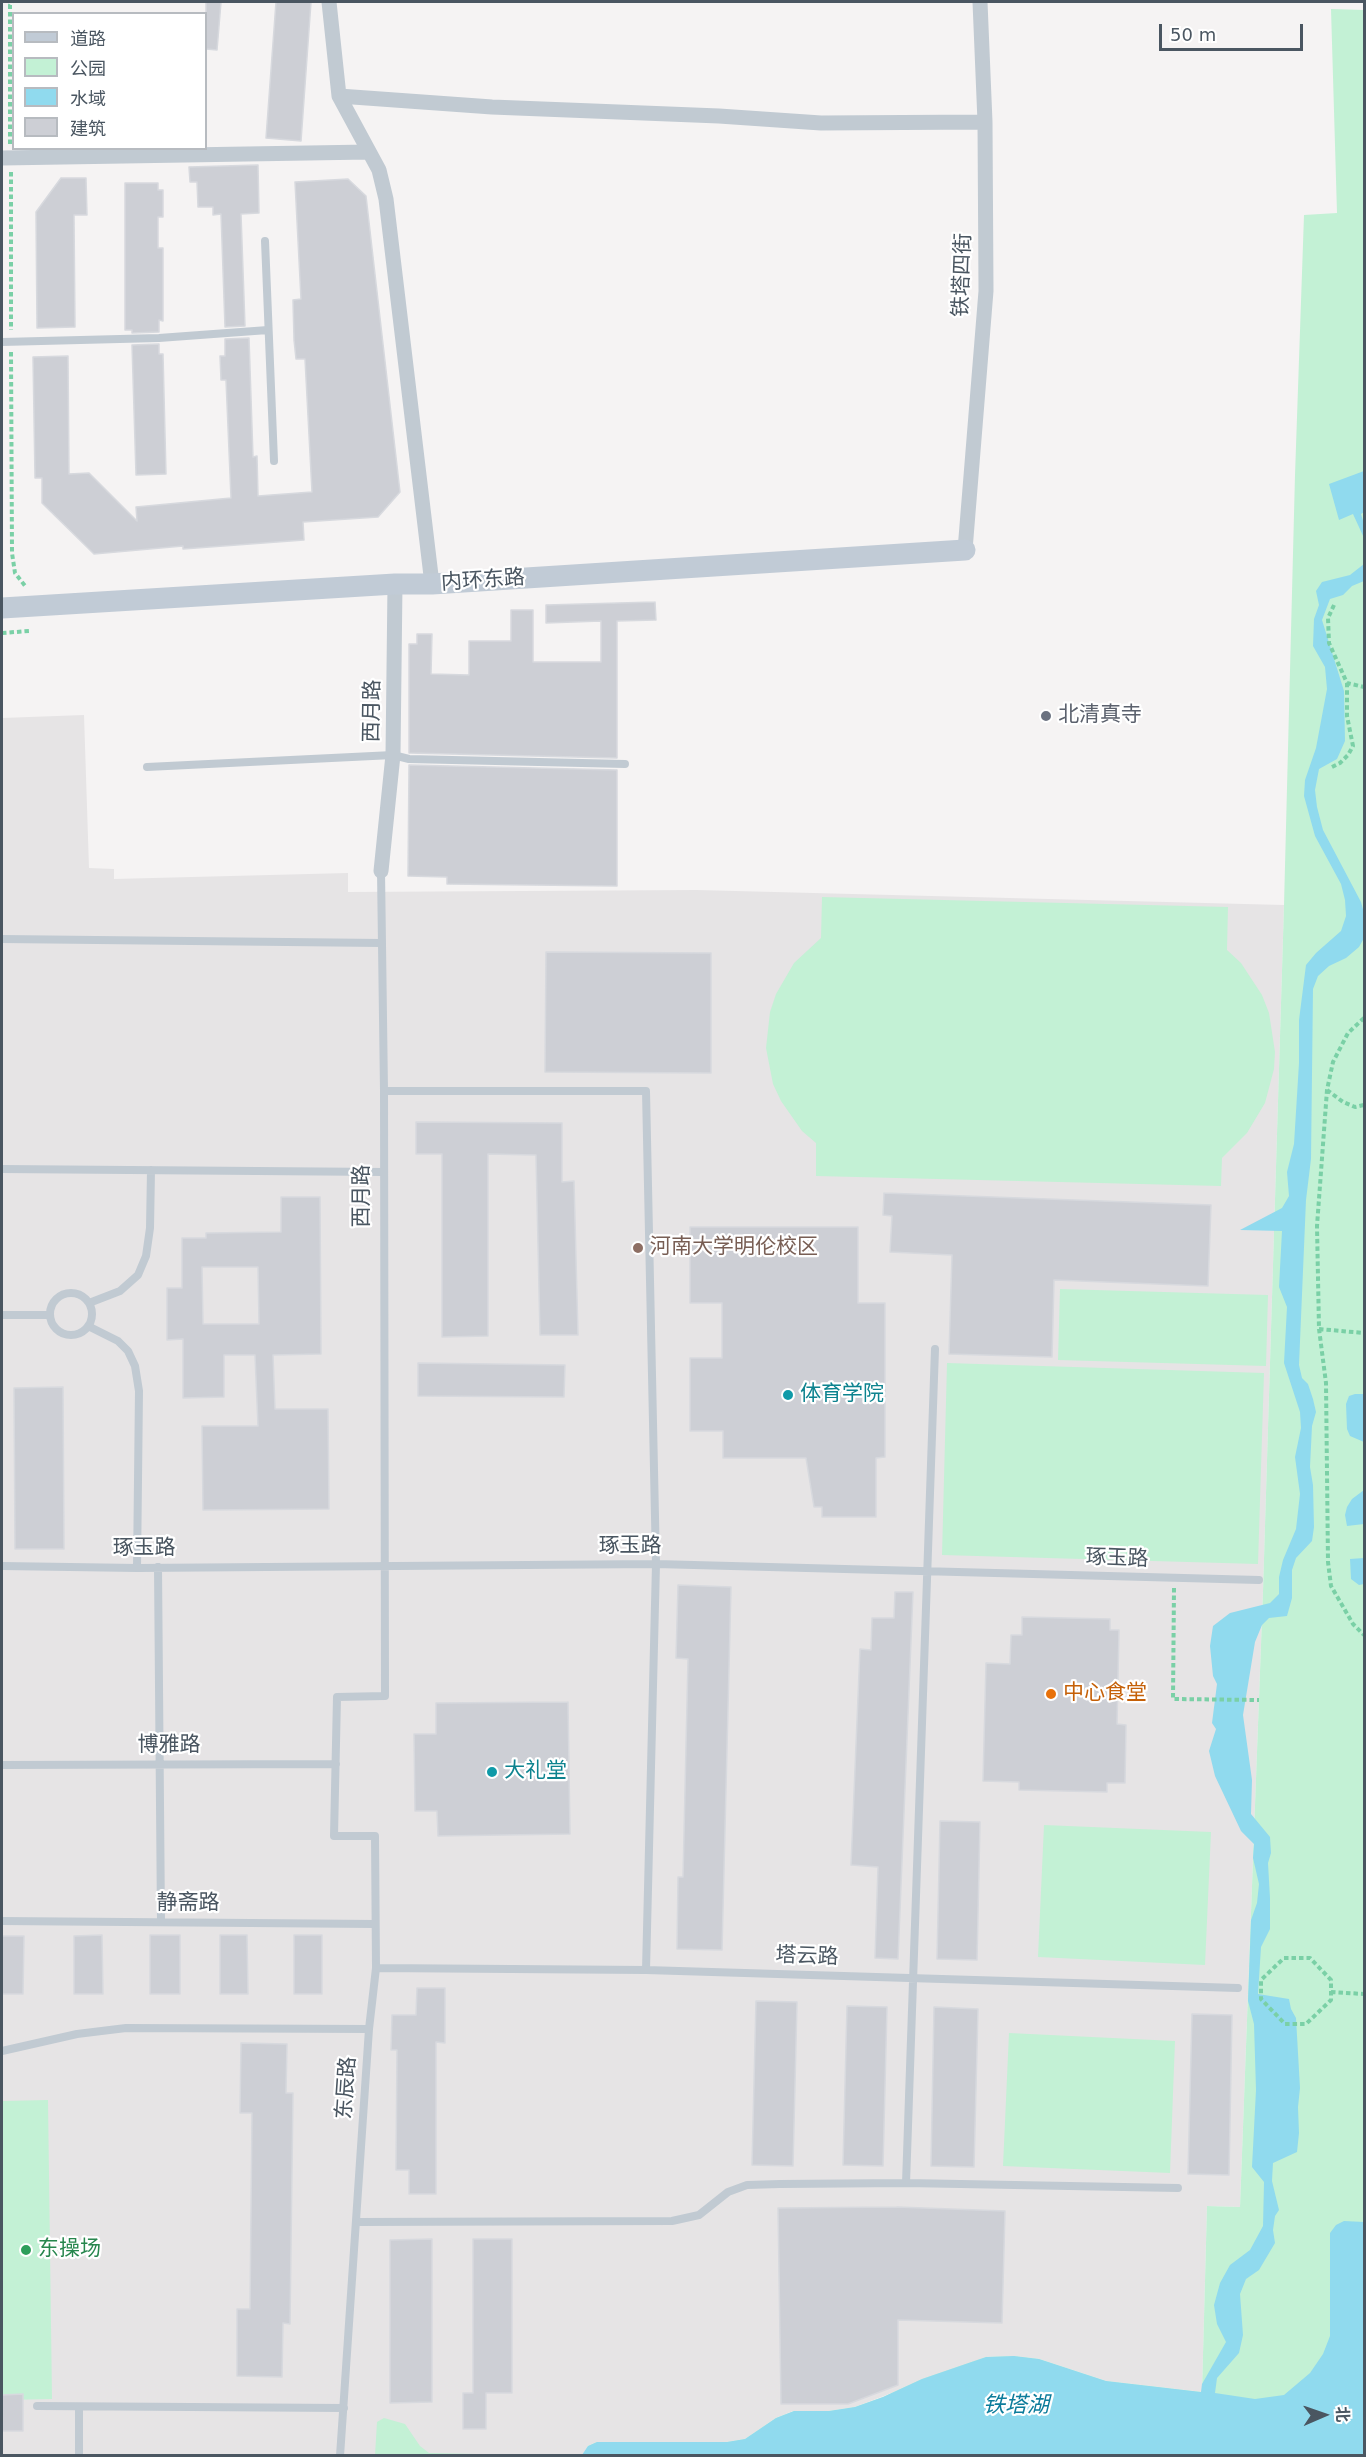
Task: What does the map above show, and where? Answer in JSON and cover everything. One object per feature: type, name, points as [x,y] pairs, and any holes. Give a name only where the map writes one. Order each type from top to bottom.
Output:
[{"type":"street","points":[[329,2],[339,96],[379,170],[386,199],[432,584]]},
{"type":"street","name":"铁塔四街","points":[[965,550],[986,291],[985,122],[980,2]]},
{"type":"street","points":[[339,96],[492,107],[719,116],[821,123],[985,122]]},
{"type":"street","points":[[6,158],[369,152]]},
{"type":"street","name":"内环东路","points":[[2,608],[395,584],[432,584],[965,550]]},
{"type":"street","name":"西月路","points":[[381,871],[393,755],[395,584]]},
{"type":"lane","points":[[265,241],[274,461]]},
{"type":"lane","points":[[2,342],[159,338],[268,330]]},
{"type":"lane","points":[[147,767],[393,755],[409,759],[625,764]]},
{"type":"lane","name":"西月路","points":[[336,1764],[337,1697],[384,1696],[384,1091],[381,871]]},
{"type":"lane","points":[[2,939],[381,943]]},
{"type":"lane","points":[[384,1091],[646,1091],[656,1564],[646,1970]]},
{"type":"lane","points":[[2,1169],[384,1172]]},
{"type":"lane","points":[[89,1303],[120,1291],[138,1275],[146,1256],[150,1228],[151,1170]]},
{"type":"lane","points":[[76,1293],[89,1303],[92,1319],[88,1326],[76,1334],[63,1334],[53,1326],[50,1315],[51,1305],[62,1294],[76,1293]]},
{"type":"lane","points":[[2,1315],[50,1315]]},
{"type":"lane","points":[[88,1326],[118,1341],[128,1351],[135,1366],[139,1391],[137,1568]]},
{"type":"lane","points":[[906,2183],[935,1348]]},
{"type":"lane","name":"琢玉路","points":[[2,1566],[137,1568],[656,1564],[1259,1580]]},
{"type":"lane","points":[[158,1567],[161,1922]]},
{"type":"lane","name":"博雅路","points":[[2,1765],[336,1764]]},
{"type":"lane","name":"东辰路","points":[[336,1764],[334,1836],[375,1836],[376,1968],[369,2029],[340,2456]]},
{"type":"lane","name":"静斋路","points":[[2,1921],[375,1924]]},
{"type":"lane","name":"塔云路","points":[[376,1968],[646,1970],[1238,1989]]},
{"type":"lane","points":[[2,2051],[77,2034],[126,2028],[369,2029]]},
{"type":"lane","points":[[357,2222],[672,2221],[699,2215],[728,2192],[747,2185],[906,2183],[1178,2188]]},
{"type":"lane","points":[[37,2406],[344,2408]]},
{"type":"lane","points":[[79,2407],[79,2456]]},
{"type":"path","points":[[12,2],[10,5],[6,158],[11,342],[12,553],[15,573],[26,587]]},
{"type":"path","points":[[1332,767],[1348,755],[1353,746],[1347,716],[1347,683],[1329,643],[1328,618],[1334,604]]},
{"type":"path","points":[[2,633],[29,631]]},
{"type":"path","points":[[1347,683],[1365,687]]},
{"type":"path","points":[[1365,1018],[1348,1033],[1333,1062],[1327,1090],[1317,1227],[1319,1329],[1326,1383],[1330,1586],[1353,1624],[1365,1635]]},
{"type":"path","points":[[1327,1090],[1355,1107],[1365,1105]]},
{"type":"path","points":[[1319,1329],[1365,1333]]},
{"type":"path","points":[[1174,1578],[1173,1699],[1259,1700]]},
{"type":"path","points":[[1284,1958],[1310,1958],[1331,1980],[1331,1992],[1331,2000],[1306,2024],[1285,2024],[1261,1999],[1261,1980],[1284,1958]]},
{"type":"path","points":[[1331,1992],[1365,1994]]},
{"type":"shaded area","name":"河南大学明伦校区","points":[[84,715],[89,868],[114,869],[114,879],[348,873],[348,892],[696,890],[1284,905],[1263,1591],[1240,2207],[1207,2206],[1202,2392],[1106,2381],[1039,2359],[1014,2356],[986,2357],[855,2407],[829,2411],[793,2411],[776,2418],[745,2439],[727,2442],[597,2442],[588,2446],[582,2456],[2,2455],[2,718]],"holes":[[[568,1702],[570,1834],[438,1836],[437,1811],[415,1811],[414,1734],[436,1734],[436,1703]]]},
{"type":"green space","points":[[1331,9],[1364,10],[1364,2455],[582,2456],[588,2446],[597,2442],[727,2442],[745,2439],[776,2418],[794,2411],[829,2411],[855,2407],[922,2379],[986,2357],[1014,2356],[1039,2359],[1106,2381],[1202,2392],[1207,2206],[1240,2207],[1263,1591],[1304,215],[1337,213]]},
{"type":"green space","points":[[822,897],[1228,907],[1227,950],[1241,963],[1262,995],[1269,1013],[1275,1052],[1274,1069],[1265,1103],[1247,1133],[1222,1158],[1221,1186],[816,1176],[816,1143],[802,1131],[781,1101],[773,1084],[766,1048],[770,1012],[776,994],[794,963],[821,938]]},
{"type":"green space","points":[[1060,1289],[1268,1295],[1266,1366],[1058,1360]]},
{"type":"green space","points":[[947,1363],[1264,1373],[1258,1564],[942,1555]]},
{"type":"green space","points":[[1044,1825],[1211,1832],[1205,1965],[1038,1957]]},
{"type":"green space","points":[[1009,2033],[1175,2041],[1170,2173],[1003,2166]]},
{"type":"green space","name":"东操场","points":[[48,2100],[52,2399],[2,2400],[2,2101]]},
{"type":"green space","points":[[384,2418],[405,2424],[420,2446],[429,2453],[523,2455],[375,2455],[377,2422]]},
{"type":"water","points":[[1364,471],[1364,512],[1361,514],[1364,538],[1353,514],[1339,520],[1329,484]]},
{"type":"water","name":"铁塔湖","points":[[1364,564],[1364,581],[1352,586],[1343,595],[1330,599],[1322,620],[1344,691],[1345,741],[1337,759],[1319,769],[1315,790],[1317,807],[1323,830],[1361,902],[1364,913],[1364,938],[1359,947],[1346,958],[1329,966],[1318,976],[1313,989],[1311,1159],[1306,1200],[1299,1365],[1302,1378],[1308,1384],[1316,1412],[1312,1426],[1310,1467],[1314,1527],[1312,1541],[1296,1558],[1292,1570],[1292,1598],[1287,1616],[1269,1618],[1262,1625],[1255,1642],[1243,1715],[1252,1780],[1251,1814],[1270,1837],[1271,1853],[1268,1863],[1270,1929],[1261,1947],[1258,1994],[1289,1999],[1296,2018],[1300,2088],[1299,2133],[1297,2152],[1273,2163],[1272,2181],[1279,2210],[1275,2216],[1273,2230],[1275,2243],[1259,2270],[1246,2279],[1240,2294],[1243,2335],[1239,2353],[1217,2378],[1215,2393],[1255,2399],[1284,2395],[1310,2373],[1323,2354],[1330,2336],[1330,2233],[1336,2225],[1344,2221],[1364,2222],[1364,2455],[582,2455],[588,2446],[597,2442],[727,2442],[745,2439],[776,2418],[794,2411],[829,2411],[855,2407],[922,2379],[986,2357],[1014,2356],[1039,2359],[1106,2381],[1201,2392],[1202,2384],[1226,2342],[1217,2324],[1214,2305],[1220,2283],[1230,2265],[1250,2250],[1263,2226],[1264,2182],[1252,2167],[1256,2090],[1254,2024],[1248,2001],[1251,1920],[1257,1903],[1259,1884],[1253,1858],[1254,1844],[1241,1831],[1215,1776],[1209,1751],[1216,1729],[1212,1723],[1217,1684],[1213,1676],[1210,1646],[1213,1626],[1230,1613],[1270,1603],[1279,1594],[1279,1577],[1283,1560],[1296,1529],[1300,1494],[1295,1457],[1301,1428],[1300,1412],[1284,1363],[1287,1307],[1279,1287],[1282,1231],[1240,1230],[1282,1208],[1289,1196],[1287,1172],[1294,1144],[1299,1020],[1306,965],[1341,931],[1346,916],[1341,884],[1315,836],[1304,796],[1305,780],[1316,748],[1327,689],[1325,667],[1313,646],[1314,619],[1319,605],[1316,591],[1322,582],[1350,575]]},
{"type":"water","points":[[1364,1394],[1364,1442],[1350,1436],[1347,1429],[1346,1404],[1349,1396]]},
{"type":"water","points":[[1364,1490],[1364,1524],[1347,1526],[1345,1515],[1347,1507],[1352,1499]]},
{"type":"water","points":[[1364,1558],[1364,1584],[1359,1585],[1351,1579],[1350,1559]]},
{"type":"building","points":[[206,2],[221,2],[217,50],[207,49]]},
{"type":"building","points":[[276,2],[311,2],[301,141],[266,138]]},
{"type":"building","points":[[258,165],[259,213],[241,214],[245,326],[225,327],[221,214],[213,215],[213,207],[198,207],[197,182],[190,182],[189,167]]},
{"type":"building","points":[[61,178],[86,178],[87,215],[74,215],[75,327],[37,328],[36,212]]},
{"type":"building","points":[[348,179],[366,196],[400,492],[378,517],[303,522],[304,540],[183,549],[183,546],[94,554],[42,503],[42,478],[35,478],[33,357],[68,356],[69,474],[89,473],[137,521],[136,507],[231,498],[226,380],[221,380],[220,356],[225,356],[225,339],[249,338],[253,457],[257,456],[258,496],[312,492],[305,359],[296,359],[294,340],[293,300],[301,299],[295,182]]},
{"type":"building","points":[[125,183],[158,183],[158,190],[163,190],[163,217],[158,217],[158,248],[163,248],[163,321],[159,320],[159,332],[132,333],[132,330],[125,330]]},
{"type":"building","points":[[159,344],[159,354],[163,354],[166,474],[136,475],[132,345]]},
{"type":"building","points":[[655,602],[656,620],[617,621],[617,758],[409,753],[409,644],[417,644],[417,634],[432,634],[431,674],[469,675],[469,641],[511,641],[511,610],[533,610],[533,662],[601,662],[601,621],[546,623],[546,605]]},
{"type":"building","points":[[409,765],[617,770],[617,886],[447,884],[447,877],[408,876]]},
{"type":"building","points":[[546,952],[711,953],[711,1073],[545,1072]]},
{"type":"building","points":[[416,1122],[562,1123],[562,1182],[574,1181],[578,1335],[540,1335],[536,1155],[488,1154],[488,1336],[442,1337],[442,1154],[416,1154]]},
{"type":"building","points":[[884,1193],[1211,1205],[1208,1286],[1054,1280],[1052,1357],[949,1354],[952,1255],[890,1252],[892,1216],[883,1215]]},
{"type":"building","points":[[281,1197],[320,1197],[321,1354],[273,1355],[275,1409],[328,1409],[329,1509],[203,1510],[202,1426],[258,1426],[255,1355],[224,1355],[224,1397],[183,1398],[183,1339],[167,1340],[167,1288],[182,1288],[182,1238],[206,1238],[206,1233],[281,1232]],"holes":[[[202,1267],[258,1267],[259,1324],[203,1324]]]},
{"type":"building","name":"体育学院","points":[[690,1227],[858,1227],[858,1303],[885,1303],[885,1457],[876,1458],[876,1517],[822,1517],[822,1507],[814,1507],[806,1458],[723,1458],[723,1431],[690,1431],[690,1358],[722,1358],[722,1303],[690,1303]]},
{"type":"building","points":[[418,1363],[565,1365],[564,1397],[418,1396]]},
{"type":"building","points":[[63,1387],[64,1549],[15,1549],[14,1388]]},
{"type":"building","points":[[678,1585],[731,1587],[722,1950],[677,1949],[678,1877],[683,1877],[688,1659],[676,1658]]},
{"type":"building","points":[[895,1592],[913,1592],[898,1959],[875,1958],[878,1867],[851,1865],[860,1649],[871,1650],[872,1618],[894,1618]]},
{"type":"building","name":"中心食堂","points":[[1022,1617],[1110,1619],[1110,1630],[1119,1630],[1117,1724],[1126,1725],[1125,1783],[1107,1783],[1107,1792],[1019,1790],[1019,1782],[983,1781],[986,1663],[1010,1664],[1011,1635],[1022,1635]]},
{"type":"building","name":"大礼堂","points":[[568,1702],[570,1834],[438,1836],[437,1811],[415,1811],[414,1734],[436,1734],[436,1703]]},
{"type":"building","points":[[940,1821],[980,1822],[977,1960],[937,1959]]},
{"type":"building","points":[[102,1935],[103,1994],[74,1994],[74,1936]]},
{"type":"building","points":[[150,1935],[180,1935],[180,1994],[150,1994]]},
{"type":"building","points":[[220,1935],[247,1935],[248,1994],[220,1994]]},
{"type":"building","points":[[294,1935],[322,1935],[322,1994],[294,1994]]},
{"type":"building","points":[[2,1936],[24,1936],[23,1994],[2,1994]]},
{"type":"building","points":[[417,1988],[445,1988],[445,2043],[436,2042],[436,2194],[409,2194],[409,2170],[396,2170],[397,2050],[391,2050],[392,2015],[416,2015]]},
{"type":"building","points":[[756,2001],[797,2002],[793,2166],[752,2165]]},
{"type":"building","points":[[847,2006],[887,2007],[883,2166],[843,2165]]},
{"type":"building","points":[[934,2007],[978,2009],[974,2167],[931,2166]]},
{"type":"building","points":[[1192,2014],[1232,2015],[1229,2175],[1188,2174]]},
{"type":"building","points":[[241,2043],[287,2044],[286,2093],[293,2093],[290,2324],[283,2323],[282,2377],[237,2376],[237,2309],[250,2309],[252,2113],[240,2113]]},
{"type":"building","points":[[897,2207],[1005,2211],[1002,2323],[898,2320],[898,2385],[848,2404],[781,2404],[778,2208]]},
{"type":"building","points":[[432,2239],[432,2402],[390,2403],[390,2240]]},
{"type":"building","points":[[473,2239],[512,2239],[512,2393],[486,2393],[486,2429],[463,2429],[463,2393],[473,2393]]},
{"type":"building","points":[[23,2394],[23,2431],[2,2431],[2,2395]]},
{"type":"place","name":"北清真寺","points":[[1046,716]]},
{"type":"place","name":"河南大学明伦校区","points":[[638,1248]]},
{"type":"place","name":"体育学院","points":[[788,1395]]},
{"type":"place","name":"中心食堂","points":[[1051,1694]]},
{"type":"place","name":"大礼堂","points":[[492,1772]]},
{"type":"place","name":"东操场","points":[[26,2250]]}]
